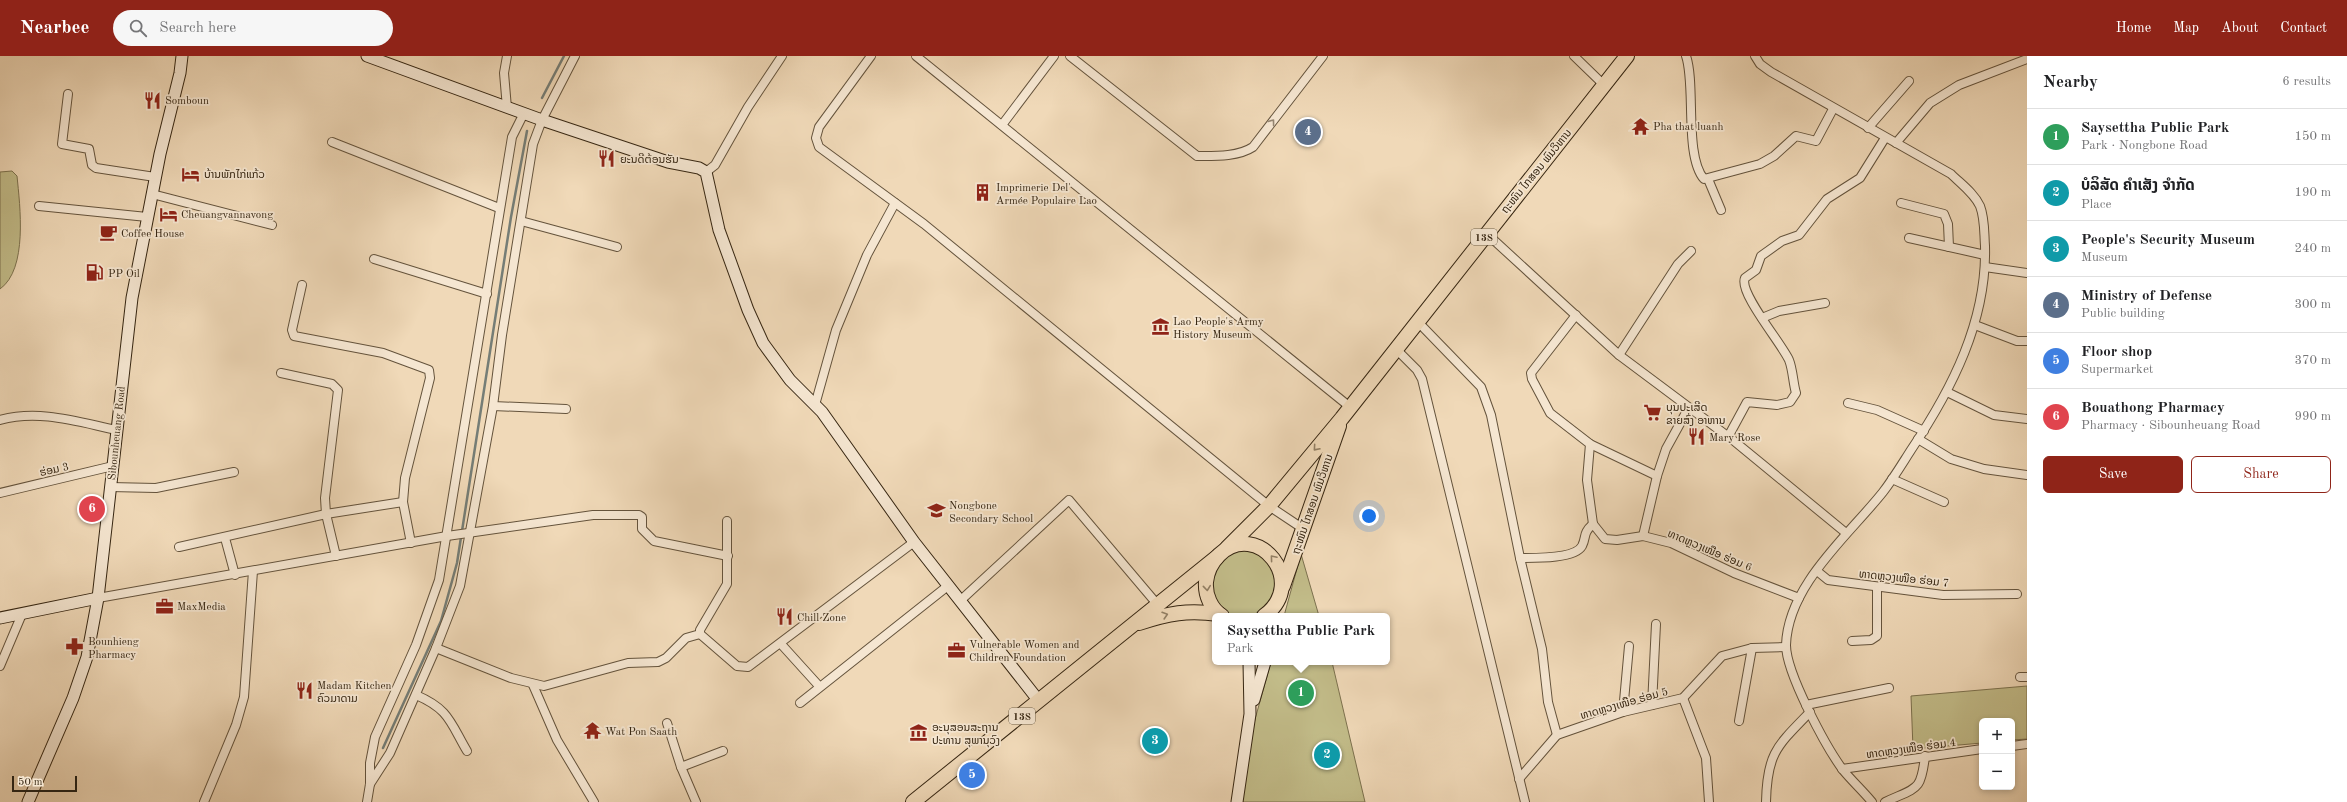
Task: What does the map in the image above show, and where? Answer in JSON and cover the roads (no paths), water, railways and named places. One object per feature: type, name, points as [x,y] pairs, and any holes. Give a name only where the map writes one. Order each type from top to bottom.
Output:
[{"type":"highway","name":"ຖະໜົນ ໄກສອນ ພົມວິຫານ","points":[[913,802],[1040,701],[1128,626],[1222,552],[1269,506],[1346,413],[1486,233],[1605,86],[1627,56]]},
{"type":"highway","name":"ຖະໜົນ ໄກສອນ ພົມວິຫານ","points":[[1280,595],[1302,528],[1346,413]]},
{"type":"highway","name":"13S","points":[[1219,613],[1209,601],[1206,582],[1209,569],[1222,552],[1242,544],[1256,546],[1269,553],[1279,566],[1280,595],[1266,613]]},
{"type":"highway","name":"ຖະໜົນ ໄກສອນ ພົມວິຫານ","points":[[901,802],[1035,696],[1107,636],[1128,626],[1173,612],[1196,611],[1212,614]]},
{"type":"street","name":"Sibounheuang Road","points":[[28,802],[73,698],[87,657],[98,598],[132,298],[147,217],[180,73],[182,56]]},
{"type":"street","points":[[367,56],[506,108],[668,162],[699,168],[706,172],[719,230],[748,310],[763,343],[790,380],[815,405],[914,542],[1035,696]]},
{"type":"street","points":[[506,108],[504,73],[507,56]]},
{"type":"street","points":[[370,784],[390,753],[436,648],[460,586],[472,533],[494,406],[502,335],[533,144],[542,120],[575,56]]},
{"type":"street","points":[[706,172],[715,165],[748,107],[782,56]]},
{"type":"street","points":[[871,56],[819,127],[816,141],[819,147],[924,224],[1269,506],[1302,528]]},
{"type":"street","points":[[916,56],[1346,413]]},
{"type":"street","points":[[1002,126],[1054,56]]},
{"type":"street","points":[[1070,56],[1197,156],[1219,156],[1247,151],[1253,147],[1323,56]]},
{"type":"street","points":[[1574,56],[1605,86]]},
{"type":"street","points":[[1686,56],[1695,150],[1700,175],[1704,179],[1760,164],[1774,156],[1796,136],[1816,141],[1833,109]]},
{"type":"street","points":[[1755,56],[1760,64],[1771,72],[1833,109],[1951,174],[1973,195],[1984,219],[1985,255],[1982,299],[1976,325],[1947,392],[1892,480],[1846,533],[1799,598],[1788,631],[1786,647],[1789,664],[1808,709],[1842,769],[1872,802]]},
{"type":"street","points":[[1896,143],[1930,103],[1936,99],[1959,85],[2027,59]]},
{"type":"street","points":[[1868,128],[1909,81]]},
{"type":"street","points":[[68,94],[62,144],[89,149],[92,164],[96,168],[156,177]]},
{"type":"street","points":[[367,802],[370,784],[370,763],[375,737],[419,638],[439,580],[487,294],[499,208],[512,137],[524,113]]},
{"type":"street","points":[[1728,437],[1747,402],[1777,405],[1790,402],[1796,393],[1789,362],[1780,344],[1762,318],[1744,285],[1745,278],[1756,270],[1761,256],[1782,242],[1800,235],[1827,199],[1860,178],[1885,138]]},
{"type":"street","points":[[332,142],[499,208]]},
{"type":"street","points":[[1708,179],[1721,210]]},
{"type":"street","points":[[152,194],[272,225]]},
{"type":"street","points":[[815,405],[836,330],[867,255],[895,203]]},
{"type":"street","points":[[1901,203],[1944,214],[1948,224],[1949,247]]},
{"type":"street","points":[[39,206],[147,217]]},
{"type":"street","points":[[521,221],[617,247]]},
{"type":"street","points":[[1486,233],[1619,355],[1688,409],[1728,437],[1846,533]]},
{"type":"street","points":[[1909,238],[1985,255]]},
{"type":"street","points":[[1619,355],[1678,264],[1691,251]]},
{"type":"street","points":[[374,259],[487,294]]},
{"type":"street","points":[[1984,267],[2027,273]]},
{"type":"street","points":[[302,285],[292,330],[294,336],[383,353],[429,370],[430,378],[407,466],[403,502],[411,543]]},
{"type":"street","points":[[1762,318],[1779,311],[1825,303]]},
{"type":"street","points":[[1576,315],[1531,373],[1532,379],[1550,413],[1590,444],[1657,476]]},
{"type":"street","points":[[1417,321],[1481,386],[1491,415],[1520,558],[1542,649],[1548,702],[1556,735],[1519,779]]},
{"type":"street","points":[[1976,325],[2017,341],[2027,342]]},
{"type":"street","points":[[1396,349],[1417,370],[1422,379],[1524,802]]},
{"type":"street","points":[[281,373],[332,384],[338,390],[326,478],[326,514],[336,556]]},
{"type":"street","points":[[1947,392],[2002,417],[2027,418]]},
{"type":"street","points":[[1848,403],[1877,410],[1924,431]]},
{"type":"street","points":[[494,406],[566,409]]},
{"type":"street","points":[[1643,536],[1657,476],[1666,449],[1688,409]]},
{"type":"street","points":[[0,420],[28,415],[46,416],[117,430]]},
{"type":"street","points":[[1918,439],[1951,459],[1984,469],[2027,475]]},
{"type":"street","points":[[1520,558],[1568,554],[1576,551],[1582,546],[1586,530],[1593,524],[1587,480],[1590,444]]},
{"type":"street","name":"ຮ່ອມ 3","points":[[0,493],[113,466]]},
{"type":"street","points":[[110,487],[156,488],[234,472]]},
{"type":"street","points":[[1892,480],[1944,502]]},
{"type":"street","points":[[961,600],[1069,500],[1157,604]]},
{"type":"street","points":[[179,547],[225,538],[326,514],[403,502]]},
{"type":"street","points":[[0,618],[98,598],[236,575],[447,536],[593,515],[639,515],[642,517],[642,529],[654,541],[728,556]]},
{"type":"street","points":[[700,634],[700,630],[724,591],[728,556],[727,521]]},
{"type":"street","name":"ທາດຫຼວງເໜືອ ຮ່ອມ 6","points":[[1593,524],[1605,539],[1617,540],[1643,536],[1671,543],[1734,573],[1799,598]]},
{"type":"street","points":[[225,538],[236,575]]},
{"type":"street","points":[[700,634],[737,666],[742,668],[748,667],[782,644],[914,542]]},
{"type":"street","points":[[204,802],[236,725],[244,697],[253,571]]},
{"type":"street","name":"ທາດຫຼວງເໜືອ ຮ່ອມ 7","points":[[1817,572],[1828,580],[1943,595],[2017,594]]},
{"type":"street","points":[[800,703],[819,686],[949,585]]},
{"type":"street","points":[[1852,641],[1871,640],[1876,636],[1877,587]]},
{"type":"street","points":[[1277,613],[1280,595]]},
{"type":"street","points":[[0,666],[22,614]]},
{"type":"street","points":[[1652,705],[1656,624]]},
{"type":"street","points":[[436,648],[511,678],[533,685],[544,686],[628,663],[658,662],[666,658],[686,638],[700,634]]},
{"type":"street","points":[[782,644],[819,686]]},
{"type":"street","points":[[1623,712],[1629,646]]},
{"type":"street","name":"ທາດຫຼວງເໜືອ ຮ່ອມ 5","points":[[1556,735],[1623,712],[1683,698],[1722,656],[1752,648],[1786,647]]},
{"type":"street","points":[[1739,721],[1752,648]]},
{"type":"street","points":[[1249,665],[1250,714]]},
{"type":"street","points":[[1238,802],[1250,714],[1264,665]]},
{"type":"street","points":[[533,685],[557,740],[594,802]]},
{"type":"street","points":[[1766,802],[1769,768],[1775,751],[1808,709],[1889,688]]},
{"type":"street","points":[[416,695],[434,703],[443,711],[467,751]]},
{"type":"street","points":[[1683,698],[1706,758],[1709,802]]},
{"type":"street","points":[[667,723],[681,767],[696,802]]},
{"type":"street","points":[[2015,746],[2027,744]]},
{"type":"street","name":"ທາດຫຼວງເໜືອ ຮ່ອມ 4","points":[[1842,769],[1979,749]]},
{"type":"street","points":[[681,767],[723,751]]},
{"type":"street","points":[[1885,802],[1917,787],[1923,779],[1925,756]]},
{"type":"waterway","points":[[542,98],[564,56]]},
{"type":"waterway","points":[[383,748],[441,621],[457,563],[511,217],[527,131]]},
{"type":"place","name":"Somboun","points":[[152,100]]},
{"type":"place","name":"Pha that luanh","points":[[1640,126]]},
{"type":"place","name":"Ministry of Defense","points":[[1308,132]]},
{"type":"place","name":"ຍະນດີຕ້ອນຮັນ","points":[[607,159]]},
{"type":"place","name":"ບ້ານພັກໄກ່ແກ້ວ","points":[[191,174]]},
{"type":"place","name":"Imprimerie Del' Armée Populaire Lao","points":[[983,193]]},
{"type":"place","name":"Cheuangvannavong","points":[[168,214]]},
{"type":"place","name":"Coffee House","points":[[108,233]]},
{"type":"place","name":"PP Oil","points":[[95,273]]},
{"type":"place","name":"Lao People's Army History Museum","points":[[1160,327]]},
{"type":"place","name":"ບຸນປະເສີດ ຂາຍສົ່ງ ອາຫານ","points":[[1653,413]]},
{"type":"place","name":"Mary Rose","points":[[1696,437]]},
{"type":"place","name":"Bouathong Pharmacy","points":[[92,509]]},
{"type":"place","name":"Nongbone Secondary School","points":[[936,511]]},
{"type":"place","name":"MaxMedia","points":[[164,606]]},
{"type":"place","name":"Chill Zone","points":[[784,617]]},
{"type":"place","name":"Bounhieng Pharmacy","points":[[75,647]]},
{"type":"place","name":"Vulnerable Women and Children Foundation","points":[[956,650]]},
{"type":"place","name":"Madam Kitchen ຄົວມາດາມ","points":[[304,691]]},
{"type":"place","name":"Saysettha Public Park","points":[[1301,693]]},
{"type":"place","name":"Wat Pon Saath","points":[[592,731]]},
{"type":"place","name":"ອະນຸສອນສະຖານ ປະທານ ສຸພານຸວົງ","points":[[919,733]]},
{"type":"place","name":"People's Security Museum","points":[[1155,741]]},
{"type":"place","name":"ບໍລິສັດ ຄຳເສັງ ຈຳກັດ","points":[[1327,755]]},
{"type":"place","name":"Floor shop","points":[[972,775]]}]
